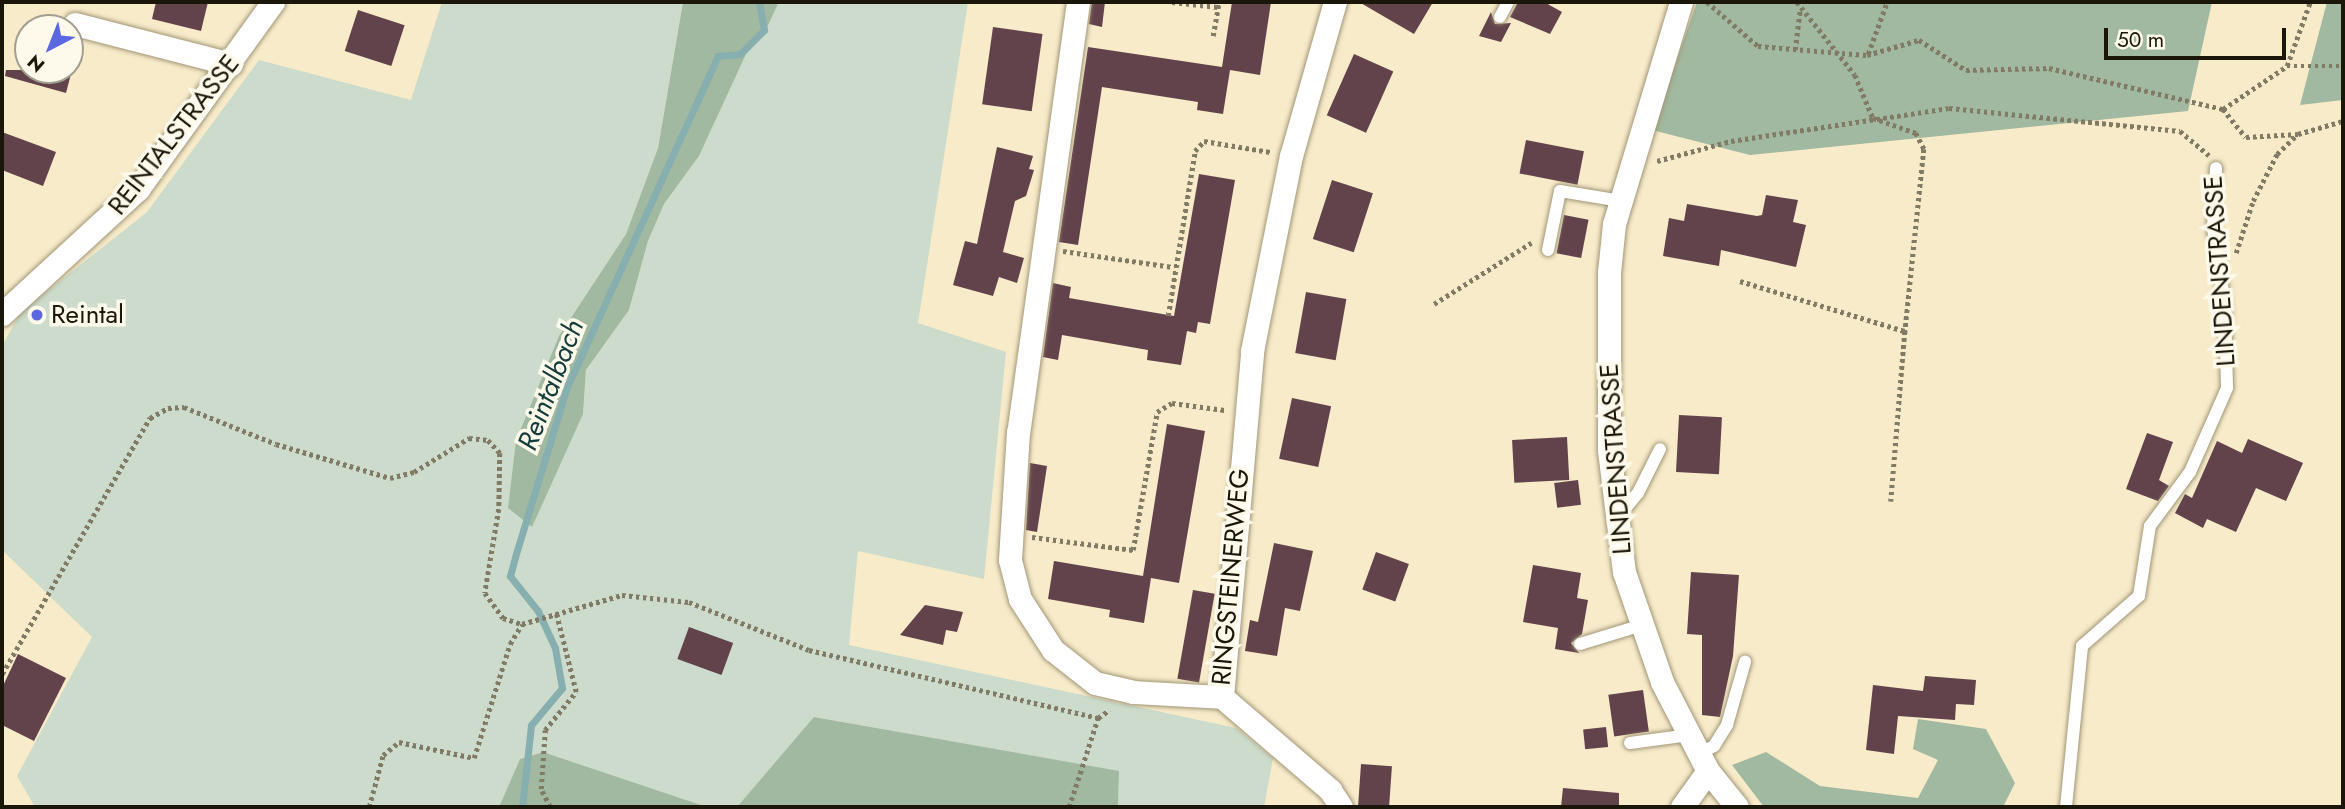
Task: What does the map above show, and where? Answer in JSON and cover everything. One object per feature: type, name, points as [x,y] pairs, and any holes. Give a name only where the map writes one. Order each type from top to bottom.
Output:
[{"type":"street","name":"REINTALSTRASSE","points":[[2,314],[123,206],[231,64],[272,2]]},
{"type":"street","name":"RINGSTEINERWEG","points":[[1078,2],[1008,533],[1020,599],[1053,650],[1095,683],[1133,692],[1222,697],[1252,351],[1291,156],[1335,2]]},
{"type":"street","name":"LINDENSTRASSE","points":[[1681,2],[1621,201],[1609,272],[1609,450],[1624,572],[1662,682],[1699,753],[1737,807]]},
{"type":"street","points":[[84,26],[231,64]]},
{"type":"street","points":[[1222,697],[1330,790],[1341,807]]},
{"type":"street","points":[[1682,807],[1699,753]]},
{"type":"lane","points":[[1500,17],[1508,2]]},
{"type":"lane","name":"LINDENSTRASSE","points":[[2066,807],[2082,646],[2139,596],[2150,526],[2190,472],[2227,388],[2225,304],[2213,228],[2216,168]]},
{"type":"lane","points":[[1548,247],[1560,191],[1621,201]]},
{"type":"lane","points":[[1616,520],[1638,493],[1660,449]]},
{"type":"lane","points":[[1580,644],[1642,625]]},
{"type":"lane","points":[[1630,743],[1699,753],[1714,746],[1727,725],[1745,662]]},
{"type":"path","points":[[1172,2],[1218,5],[1213,36]]},
{"type":"path","points":[[1707,2],[1758,46],[1867,55],[1919,40],[1966,70],[2049,68],[2223,109],[2246,137],[2298,134],[2343,121]]},
{"type":"path","points":[[1797,2],[1800,11],[1855,75],[1873,118],[1916,133],[1924,149],[1891,501]]},
{"type":"path","points":[[1867,55],[1887,2]]},
{"type":"path","points":[[2287,66],[2311,2]]},
{"type":"path","points":[[1795,50],[1800,11]]},
{"type":"path","points":[[2223,109],[2287,66],[2343,66]]},
{"type":"path","name":"LINDENSTRASSE","points":[[1630,169],[1731,141],[1949,108],[2180,131],[2206,148],[2216,168]]},
{"type":"path","points":[[2233,264],[2253,201],[2277,154],[2298,134]]},
{"type":"path","points":[[1168,316],[1173,267],[1195,151],[1205,141],[1291,156]]},
{"type":"path","points":[[1434,304],[1529,244],[1548,247]]},
{"type":"path","points":[[1045,248],[1173,267]]},
{"type":"path","points":[[1740,281],[1905,334]]},
{"type":"path","points":[[1008,533],[1133,550],[1157,412],[1172,404],[1247,413]]},
{"type":"path","points":[[2,674],[150,418],[168,408],[184,407],[276,444],[390,478],[414,472],[469,438],[488,440],[500,453],[499,509],[485,593],[503,618],[522,624],[622,594],[689,602],[809,650],[1098,718]]},
{"type":"path","points":[[550,807],[541,789],[545,730],[576,692],[556,613]]},
{"type":"path","points":[[369,807],[383,755],[399,742],[474,758],[510,645],[522,624]]},
{"type":"path","points":[[1069,807],[1098,718],[1133,692]]},
{"type":"green space","points":[[442,2],[683,2],[658,148],[626,234],[559,336],[583,414],[586,370],[629,310],[648,241],[664,204],[699,156],[748,50],[763,36],[779,2],[968,2],[918,323],[1006,352],[984,579],[858,551],[849,645],[1236,728],[1273,758],[1264,807],[1118,807],[1119,772],[815,717],[737,807],[707,807],[543,752],[520,759],[499,807],[35,807],[17,776],[92,637],[2,550],[2,346],[21,312],[147,212],[259,60],[411,100]]},
{"type":"green space","points":[[683,2],[779,2],[763,36],[748,50],[699,156],[664,204],[648,241],[629,310],[586,370],[583,414],[532,527],[508,508],[516,441],[559,336],[626,234],[658,148]]},
{"type":"green space","points":[[1697,2],[2212,2],[2188,111],[1750,155],[1652,130]]},
{"type":"green space","points":[[2327,2],[2343,2],[2343,100],[2300,105]]},
{"type":"green space","points":[[814,717],[1119,771],[1118,807],[737,807]]},
{"type":"green space","points":[[1918,719],[1986,729],[2015,783],[2003,807],[1764,807],[1732,765],[1766,752],[1820,786],[1918,798],[1938,760],[1913,749]]},
{"type":"green space","points":[[543,752],[707,807],[499,807],[520,759]]},
{"type":"building","points":[[156,2],[208,2],[201,31],[152,19]]},
{"type":"building","points":[[1092,2],[1105,2],[1102,27],[1089,24]]},
{"type":"building","points":[[1232,2],[1271,2],[1260,75],[1230,70],[1223,114],[1197,110],[1198,102],[1102,87],[1078,245],[1059,242],[1088,47],[1222,67]]},
{"type":"building","points":[[1359,2],[1433,2],[1414,34]]},
{"type":"building","points":[[1518,2],[1544,2],[1562,12],[1550,34],[1510,17]]},
{"type":"building","points":[[358,10],[405,25],[391,66],[345,51]]},
{"type":"building","points":[[1491,12],[1495,24],[1511,23],[1501,42],[1479,36]]},
{"type":"building","points":[[993,27],[1043,34],[1032,111],[982,104]]},
{"type":"building","points":[[1354,54],[1393,71],[1366,133],[1327,115]]},
{"type":"building","points":[[6,70],[14,70],[14,79],[5,76]]},
{"type":"building","points":[[34,84],[68,84],[66,93]]},
{"type":"building","points":[[2,132],[56,152],[43,186],[2,170]]},
{"type":"building","points":[[1526,140],[1584,151],[1577,185],[1520,173]]},
{"type":"building","points":[[997,147],[1033,156],[1029,169],[1034,170],[1026,196],[1015,201],[1003,252],[1024,258],[1017,283],[999,277],[993,296],[953,285],[965,241],[977,244]]},
{"type":"building","points":[[1199,174],[1235,180],[1210,324],[1198,322],[1196,333],[1187,331],[1181,365],[1147,360],[1148,350],[1062,335],[1058,360],[1043,357],[1053,283],[1071,287],[1069,298],[1174,316]]},
{"type":"building","points":[[1332,180],[1373,193],[1354,252],[1313,239]]},
{"type":"building","points":[[1766,195],[1798,200],[1793,222],[1806,225],[1796,267],[1721,250],[1719,266],[1663,256],[1669,218],[1684,221],[1687,204],[1757,216],[1762,215]]},
{"type":"building","points":[[1564,215],[1589,220],[1581,258],[1557,253]]},
{"type":"building","points":[[1306,292],[1346,299],[1336,360],[1295,353]]},
{"type":"building","points":[[1292,398],[1331,406],[1318,467],[1279,459]]},
{"type":"building","points":[[1679,415],[1722,417],[1719,474],[1676,472]]},
{"type":"building","points":[[1167,424],[1205,431],[1179,583],[1151,578],[1144,623],[1109,617],[1110,610],[1048,599],[1054,561],[1143,576]]},
{"type":"building","points":[[2147,433],[2173,442],[2159,480],[2169,486],[2158,501],[2126,489]]},
{"type":"building","points":[[1567,437],[1569,480],[1514,483],[1512,440]]},
{"type":"building","points":[[2248,439],[2303,463],[2286,501],[2256,488],[2236,532],[2207,519],[2203,528],[2175,513],[2185,494],[2192,498],[2217,441],[2242,453]]},
{"type":"building","points":[[1030,463],[1047,466],[1037,532],[1026,530]]},
{"type":"building","points":[[1578,480],[1581,505],[1557,508],[1554,483]]},
{"type":"building","points":[[1274,543],[1313,551],[1300,611],[1285,608],[1277,656],[1245,651],[1250,620],[1258,622]]},
{"type":"building","points":[[1376,552],[1409,564],[1395,602],[1362,590]]},
{"type":"building","points":[[1533,565],[1581,573],[1577,598],[1588,600],[1582,634],[1571,643],[1579,653],[1555,649],[1558,628],[1523,622]]},
{"type":"building","points":[[1691,572],[1739,575],[1733,656],[1720,717],[1702,715],[1702,635],[1687,634]]},
{"type":"building","points":[[1193,590],[1215,594],[1199,682],[1177,679]]},
{"type":"building","points":[[925,605],[963,612],[957,632],[946,630],[943,645],[900,635]]},
{"type":"building","points":[[689,627],[733,643],[722,675],[677,659]]},
{"type":"building","points":[[18,654],[66,678],[34,741],[2,725],[2,688]]},
{"type":"building","points":[[1925,676],[1976,680],[1974,705],[1956,704],[1955,720],[1898,716],[1894,754],[1866,750],[1873,685],[1923,691]]},
{"type":"building","points":[[1643,690],[1649,732],[1614,736],[1608,695]]},
{"type":"building","points":[[1606,727],[1608,747],[1585,749],[1583,729]]},
{"type":"building","points":[[1361,764],[1392,766],[1389,807],[1358,807]]},
{"type":"building","points":[[1563,788],[1619,793],[1619,807],[1561,807]]},
{"type":"waterway","name":"Reintalbach","points":[[522,807],[531,725],[562,688],[555,648],[538,611],[510,576],[515,557],[567,387],[718,56],[740,54],[764,30],[759,2]]},
{"type":"place","name":"Reintal","points":[[37,315]]}]
